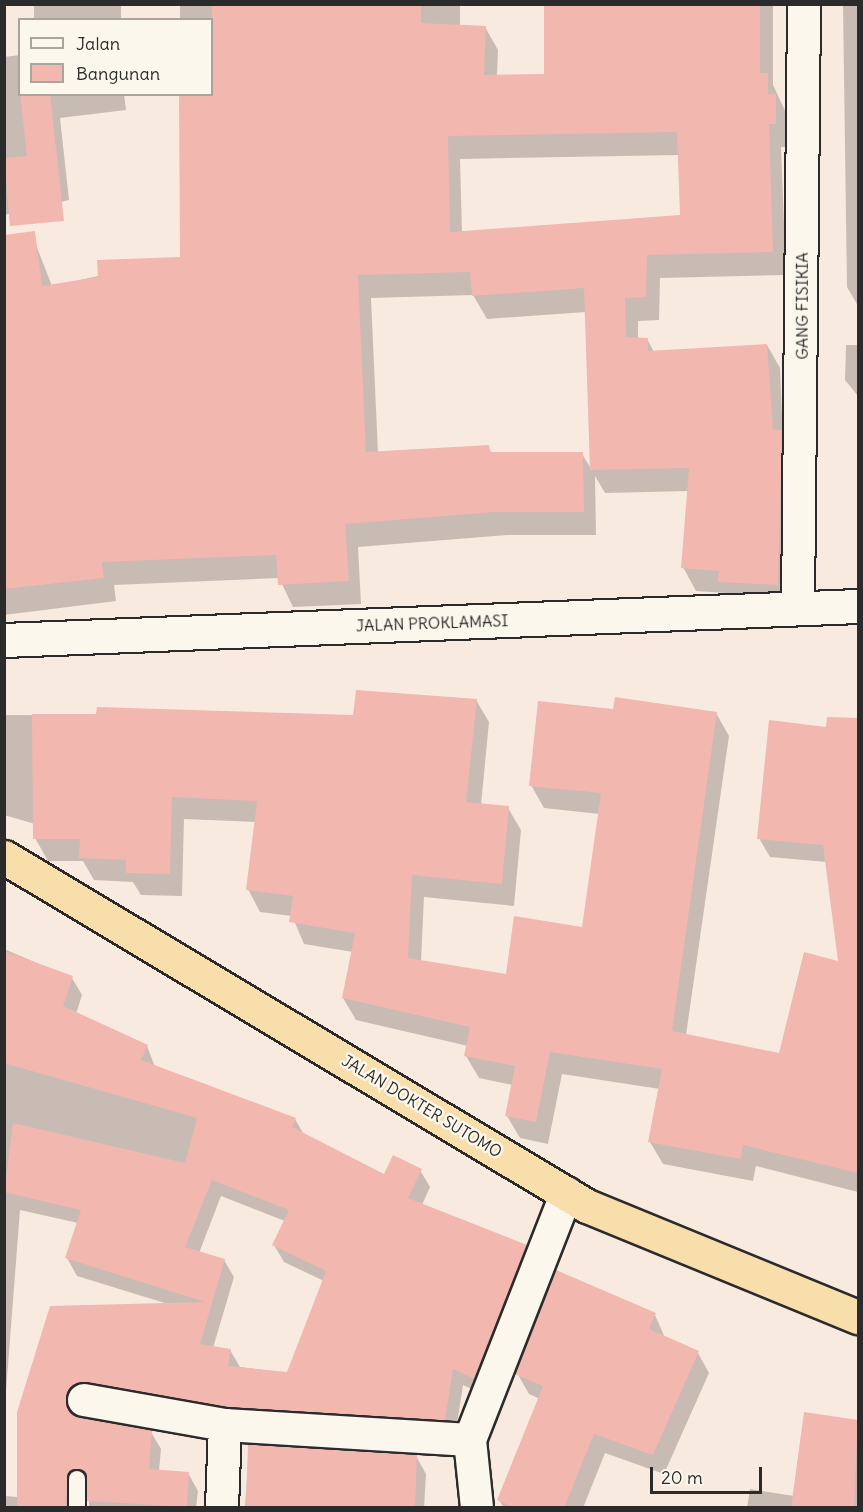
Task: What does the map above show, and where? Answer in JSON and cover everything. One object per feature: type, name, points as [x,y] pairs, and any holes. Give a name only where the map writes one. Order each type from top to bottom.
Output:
[{"type":"highway","name":"JALAN DOKTER SUTOMO","points":[[4,856],[567,1193],[858,1317]]},
{"type":"main road","name":"JALAN PROKLAMASI","points":[[4,640],[858,606]]},
{"type":"street","name":"GANG FISIKIA","points":[[798,608],[804,4]]},
{"type":"street","points":[[477,1508],[470,1440],[567,1193]]},
{"type":"street","points":[[84,1400],[225,1425],[470,1440]]},
{"type":"street","points":[[222,1508],[225,1425]]},
{"type":"lane","points":[[76,1508],[77,1479]]},
{"type":"building","points":[[212,4],[421,4],[421,23],[486,26],[484,75],[544,74],[544,4],[760,4],[760,73],[768,73],[768,94],[776,94],[776,124],[769,124],[773,252],[647,255],[646,297],[625,298],[626,337],[648,338],[648,351],[767,344],[773,430],[782,430],[778,585],[718,582],[719,571],[681,568],[689,468],[590,470],[584,288],[472,296],[470,272],[358,275],[366,452],[489,445],[490,452],[583,452],[584,512],[493,512],[345,524],[349,581],[278,585],[276,555],[102,562],[104,578],[4,589],[4,235],[35,231],[42,286],[98,277],[97,260],[180,257],[179,96],[213,96]],"holes":[[[677,132],[680,215],[450,232],[448,136]]]},
{"type":"building","points":[[20,96],[50,96],[64,221],[10,226],[4,158],[27,156]]},
{"type":"building","points":[[356,690],[477,699],[466,802],[509,806],[502,884],[412,875],[408,958],[506,974],[514,916],[582,927],[601,793],[529,786],[538,701],[613,709],[615,697],[717,712],[672,1031],[779,1053],[804,952],[838,961],[823,845],[757,839],[769,720],[826,727],[827,717],[858,718],[858,1173],[743,1145],[741,1159],[648,1142],[662,1069],[550,1052],[536,1122],[505,1116],[515,1066],[464,1056],[470,1027],[342,998],[355,933],[289,922],[293,896],[246,890],[257,801],[172,797],[170,874],[126,873],[126,860],[79,858],[80,839],[33,839],[32,714],[96,714],[97,707],[353,715]]},
{"type":"building","points":[[4,951],[73,976],[63,1006],[148,1045],[141,1060],[296,1118],[292,1127],[384,1174],[393,1155],[422,1169],[408,1198],[527,1245],[475,1379],[453,1369],[445,1420],[233,1407],[78,1383],[66,1396],[72,1413],[152,1430],[149,1469],[189,1472],[187,1507],[87,1501],[86,1474],[76,1469],[67,1478],[66,1508],[17,1508],[17,1412],[50,1306],[205,1302],[65,1258],[81,1210],[4,1192],[13,1123],[185,1163],[197,1118],[4,1063]],"holes":[[[212,1180],[289,1210],[272,1245],[326,1271],[287,1372],[228,1366],[231,1349],[200,1344],[225,1259],[185,1247]]]},
{"type":"building","points":[[556,1270],[656,1313],[649,1329],[699,1351],[653,1455],[594,1434],[564,1508],[516,1508],[497,1500],[543,1386],[515,1374]]},
{"type":"building","points":[[804,1412],[858,1420],[854,1508],[791,1508]]},
{"type":"building","points":[[248,1444],[417,1455],[415,1508],[246,1508]]}]
